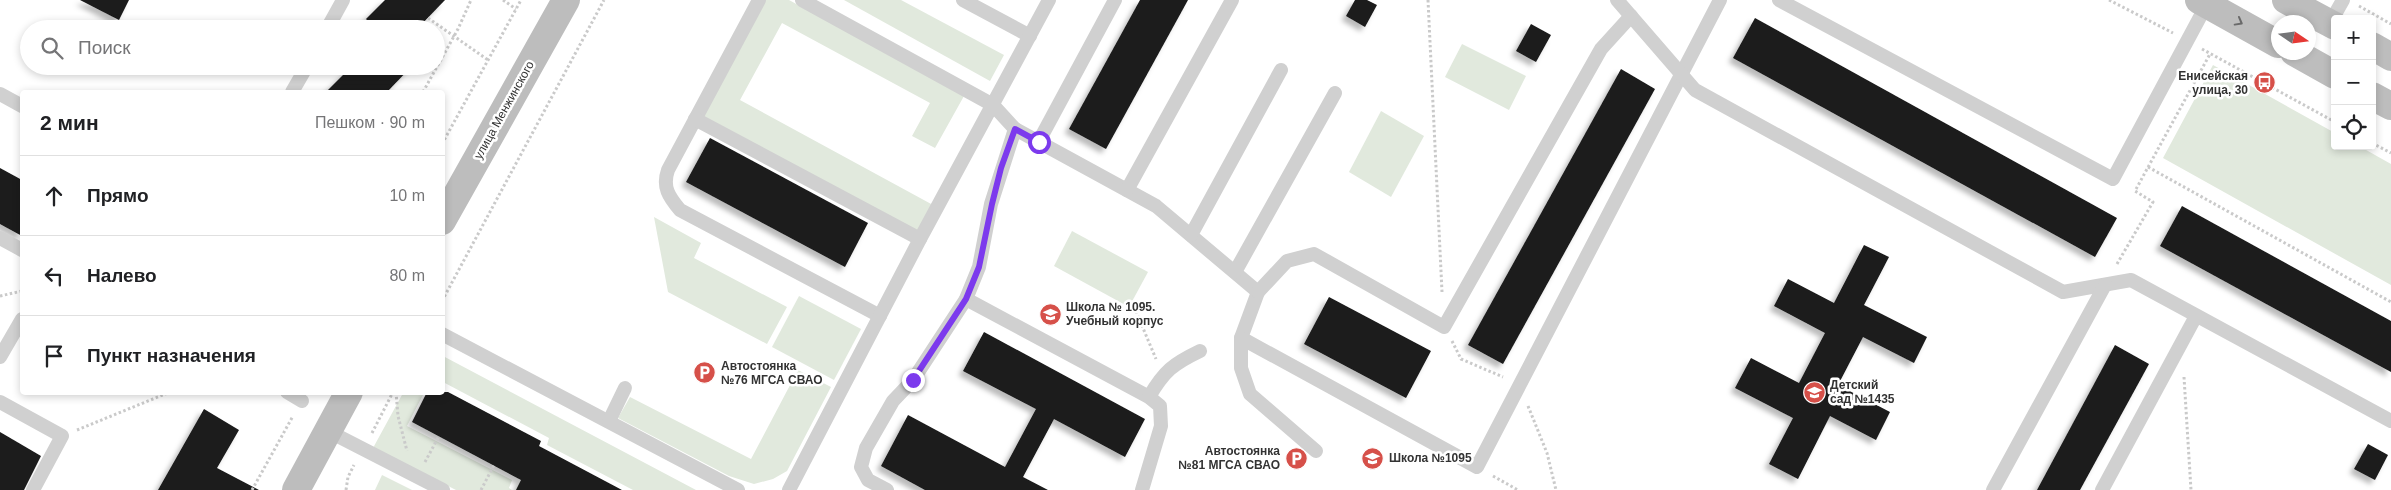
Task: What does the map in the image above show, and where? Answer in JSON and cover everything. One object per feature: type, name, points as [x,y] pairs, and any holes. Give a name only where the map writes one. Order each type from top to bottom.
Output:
[{"type":"main road","name":"улица Менжинского","points":[[445,216],[566,0]]},
{"type":"main road","points":[[2286,0],[2331,24]]},
{"type":"main road","points":[[2203,2],[2271,40]]},
{"type":"main road","points":[[2376,48],[2391,57]]},
{"type":"main road","points":[[2308,60],[2331,73]]},
{"type":"main road","points":[[2376,98],[2391,106]]},
{"type":"main road","points":[[296,490],[347,395]]},
{"type":"lane","points":[[332,20],[343,0]]},
{"type":"lane","points":[[759,0],[665,178],[667,195],[680,210],[880,316]]},
{"type":"lane","points":[[802,0],[993,105],[1015,129],[1156,206],[1258,292]]},
{"type":"lane","points":[[963,0],[1030,36]]},
{"type":"lane","points":[[790,490],[920,239],[1049,0]]},
{"type":"lane","points":[[1039,142],[1115,0]]},
{"type":"lane","points":[[1128,190],[1232,0]]},
{"type":"lane","points":[[1617,0],[1695,90],[2063,292],[2130,280],[2391,421]]},
{"type":"lane","points":[[1241,338],[1477,467],[1720,0]]},
{"type":"lane","points":[[1779,0],[2113,179],[2187,41],[2203,2]]},
{"type":"lane","points":[[2340,15],[2350,2]]},
{"type":"lane","points":[[1316,451],[1250,394],[1241,368],[1241,338],[1258,292],[1287,261],[1314,254],[1444,326],[1602,49],[1631,16]]},
{"type":"lane","points":[[1191,235],[1281,70]]},
{"type":"lane","points":[[293,90],[302,75]]},
{"type":"lane","points":[[0,94],[20,105]]},
{"type":"lane","points":[[1235,272],[1335,94]]},
{"type":"lane","points":[[695,119],[920,239]]},
{"type":"lane","points":[[887,490],[868,480],[861,467],[866,448],[893,401],[913,380],[966,299],[979,267],[1001,168],[1015,129]]},
{"type":"lane","points":[[0,238],[20,249]]},
{"type":"lane","points":[[1994,490],[2104,285]]},
{"type":"lane","points":[[966,299],[1149,397],[1160,406],[1161,426],[1142,490]]},
{"type":"lane","points":[[2102,490],[2196,316]]},
{"type":"lane","points":[[0,357],[20,322]]},
{"type":"lane","points":[[445,336],[738,490]]},
{"type":"lane","points":[[1149,397],[1162,374],[1181,360],[1200,351]]},
{"type":"lane","points":[[608,421],[625,388]]},
{"type":"lane","points":[[292,395],[302,401]]},
{"type":"lane","points":[[0,402],[62,436],[33,490]]},
{"type":"lane","points":[[328,431],[443,490]]},
{"type":"path","points":[[445,54],[471,0]]},
{"type":"path","points":[[504,0],[516,9]]},
{"type":"path","points":[[445,139],[520,0]]},
{"type":"path","points":[[445,295],[604,0]]},
{"type":"path","points":[[1428,0],[1444,326],[1461,358],[1520,385],[1547,453],[1556,490]]},
{"type":"path","points":[[2109,0],[2331,120]]},
{"type":"path","points":[[2350,2],[2391,24]]},
{"type":"path","points":[[445,31],[488,60]]},
{"type":"path","points":[[2104,285],[2153,202],[2135,191],[2210,54]]},
{"type":"path","points":[[424,90],[433,75]]},
{"type":"path","points":[[445,131],[449,132]]},
{"type":"path","points":[[445,136],[449,132]]},
{"type":"path","points":[[2376,145],[2391,153]]},
{"type":"path","points":[[2148,167],[2391,302]]},
{"type":"path","points":[[0,296],[20,292]]},
{"type":"path","points":[[1132,302],[1162,374]]},
{"type":"path","points":[[2182,342],[2191,490]]},
{"type":"path","points":[[62,436],[163,395]]},
{"type":"path","points":[[396,395],[398,416],[417,477]]},
{"type":"path","points":[[252,490],[302,401]]},
{"type":"path","points":[[417,477],[439,436]]},
{"type":"path","points":[[481,490],[494,465]]},
{"type":"path","points":[[1477,467],[1518,490]]},
{"type":"shaded area","points":[[766,0],[789,0],[964,96],[935,148],[912,136],[930,103],[782,23],[740,100],[933,205],[919,233],[703,116]]},
{"type":"shaded area","points":[[844,0],[901,0],[1004,55],[990,81]]},
{"type":"shaded area","points":[[1462,44],[1526,76],[1509,110],[1445,77]]},
{"type":"shaded area","points":[[2213,65],[2331,131],[2331,150],[2366,150],[2391,164],[2391,285],[2163,158]]},
{"type":"shaded area","points":[[1381,111],[1424,136],[1391,197],[1349,172]]},
{"type":"shaded area","points":[[654,217],[701,243],[694,258],[787,307],[767,344],[668,292]]},
{"type":"shaded area","points":[[1072,231],[1148,272],[1129,307],[1054,266]]},
{"type":"shaded area","points":[[799,296],[861,329],[834,380],[772,347]]},
{"type":"shaded area","points":[[445,357],[696,490],[633,490],[547,445],[549,438],[445,383]]},
{"type":"shaded area","points":[[798,370],[831,387],[787,471],[773,479],[754,484],[729,476],[618,418],[630,397],[751,459]]},
{"type":"shaded area","points":[[402,395],[423,395],[407,426],[512,480],[509,488],[512,490],[456,490],[373,448]]},
{"type":"shaded area","points":[[382,475],[412,490],[375,490]]},
{"type":"building","points":[[80,0],[129,0],[119,20]]},
{"type":"building","points":[[385,0],[445,0],[426,20],[366,19]]},
{"type":"building","points":[[1140,0],[1188,0],[1106,149],[1069,129]]},
{"type":"building","points":[[1355,0],[1367,0],[1377,5],[1365,27],[1346,16]]},
{"type":"building","points":[[1755,18],[2117,218],[2095,257],[1733,58]]},
{"type":"building","points":[[1531,24],[1551,35],[1536,62],[1516,51]]},
{"type":"building","points":[[1621,69],[1655,89],[1503,364],[1468,345]]},
{"type":"building","points":[[343,75],[403,75],[389,90],[328,90]]},
{"type":"building","points":[[710,138],[868,223],[845,267],[686,182]]},
{"type":"building","points":[[0,168],[20,179],[20,235],[0,224]]},
{"type":"building","points":[[2182,206],[2391,321],[2391,372],[2160,246]]},
{"type":"building","points":[[1864,245],[1889,257],[1864,305],[1927,337],[1914,363],[1863,337],[1838,385],[1890,412],[1876,440],[1830,416],[1798,479],[1769,464],[1793,418],[1735,388],[1751,358],[1799,383],[1825,333],[1774,306],[1788,279],[1834,303]]},
{"type":"building","points":[[1329,297],[1431,351],[1406,398],[1304,344]]},
{"type":"building","points":[[984,332],[1145,419],[1125,457],[1054,419],[1023,477],[1048,490],[925,490],[881,466],[908,415],[1005,467],[1036,409],[963,371]]},
{"type":"building","points":[[2115,345],[2149,364],[2080,490],[2037,490]]},
{"type":"building","points":[[445,392],[448,392],[541,441],[539,446],[622,490],[516,490],[521,480],[412,422],[426,395],[445,395]]},
{"type":"building","points":[[204,409],[239,430],[217,468],[259,490],[158,490]]},
{"type":"building","points":[[0,432],[41,456],[24,490],[0,490]]},
{"type":"building","points":[[2368,444],[2388,455],[2375,480],[2354,469]]},
{"type":"place","name":"Енисейская улица, 30","points":[[2264,83]]},
{"type":"place","name":"Школа № 1095. Учебный корпус","points":[[1050,314]]},
{"type":"place","name":"Автостоянка №76 МГСА СВАО","points":[[705,373]]},
{"type":"place","name":"Детский сад №1435","points":[[1814,392]]},
{"type":"place","name":"Автостоянка №81 МГСА СВАО","points":[[1296,458]]},
{"type":"place","name":"Школа №1095","points":[[1373,458]]},
{"type":"route","points":[[913,380],[966,299],[979,267],[1001,168],[1015,129],[1039,142]]}]
